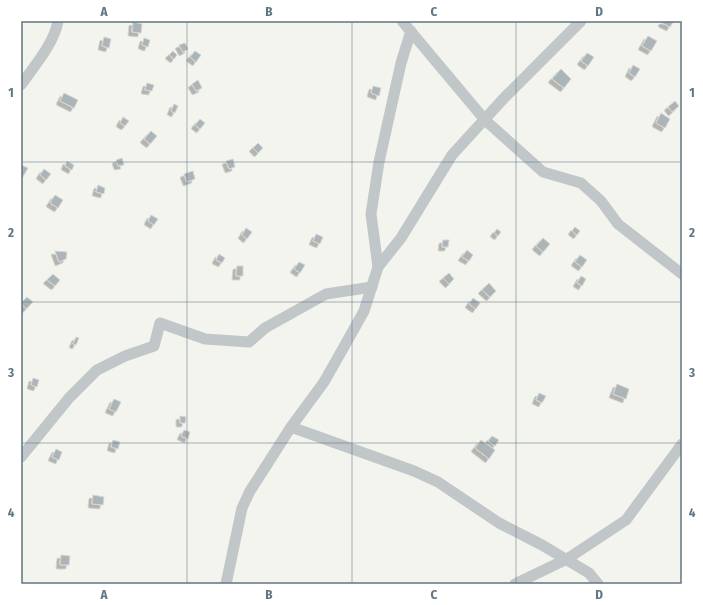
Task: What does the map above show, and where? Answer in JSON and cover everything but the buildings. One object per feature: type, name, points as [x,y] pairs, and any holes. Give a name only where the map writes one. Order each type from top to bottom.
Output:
[{"type":"street","points":[[21,85],[57,29],[58,21]]},
{"type":"street","points":[[402,21],[485,120],[543,172],[581,183],[589,189],[602,201],[618,224],[682,274]]},
{"type":"street","points":[[226,584],[242,508],[250,491],[291,427],[324,382],[364,311],[378,268],[401,238],[452,155],[485,120],[504,97],[581,21]]},
{"type":"street","points":[[378,268],[371,214],[379,162],[401,63],[411,31]]},
{"type":"street","points":[[21,457],[69,398],[97,370],[125,356],[154,346],[160,323],[205,339],[249,342],[265,328],[326,294],[372,287]]},
{"type":"street","points":[[291,427],[357,449],[432,479],[499,523],[567,559],[589,573],[598,584]]},
{"type":"street","points":[[515,584],[567,559],[626,520],[682,444]]}]
